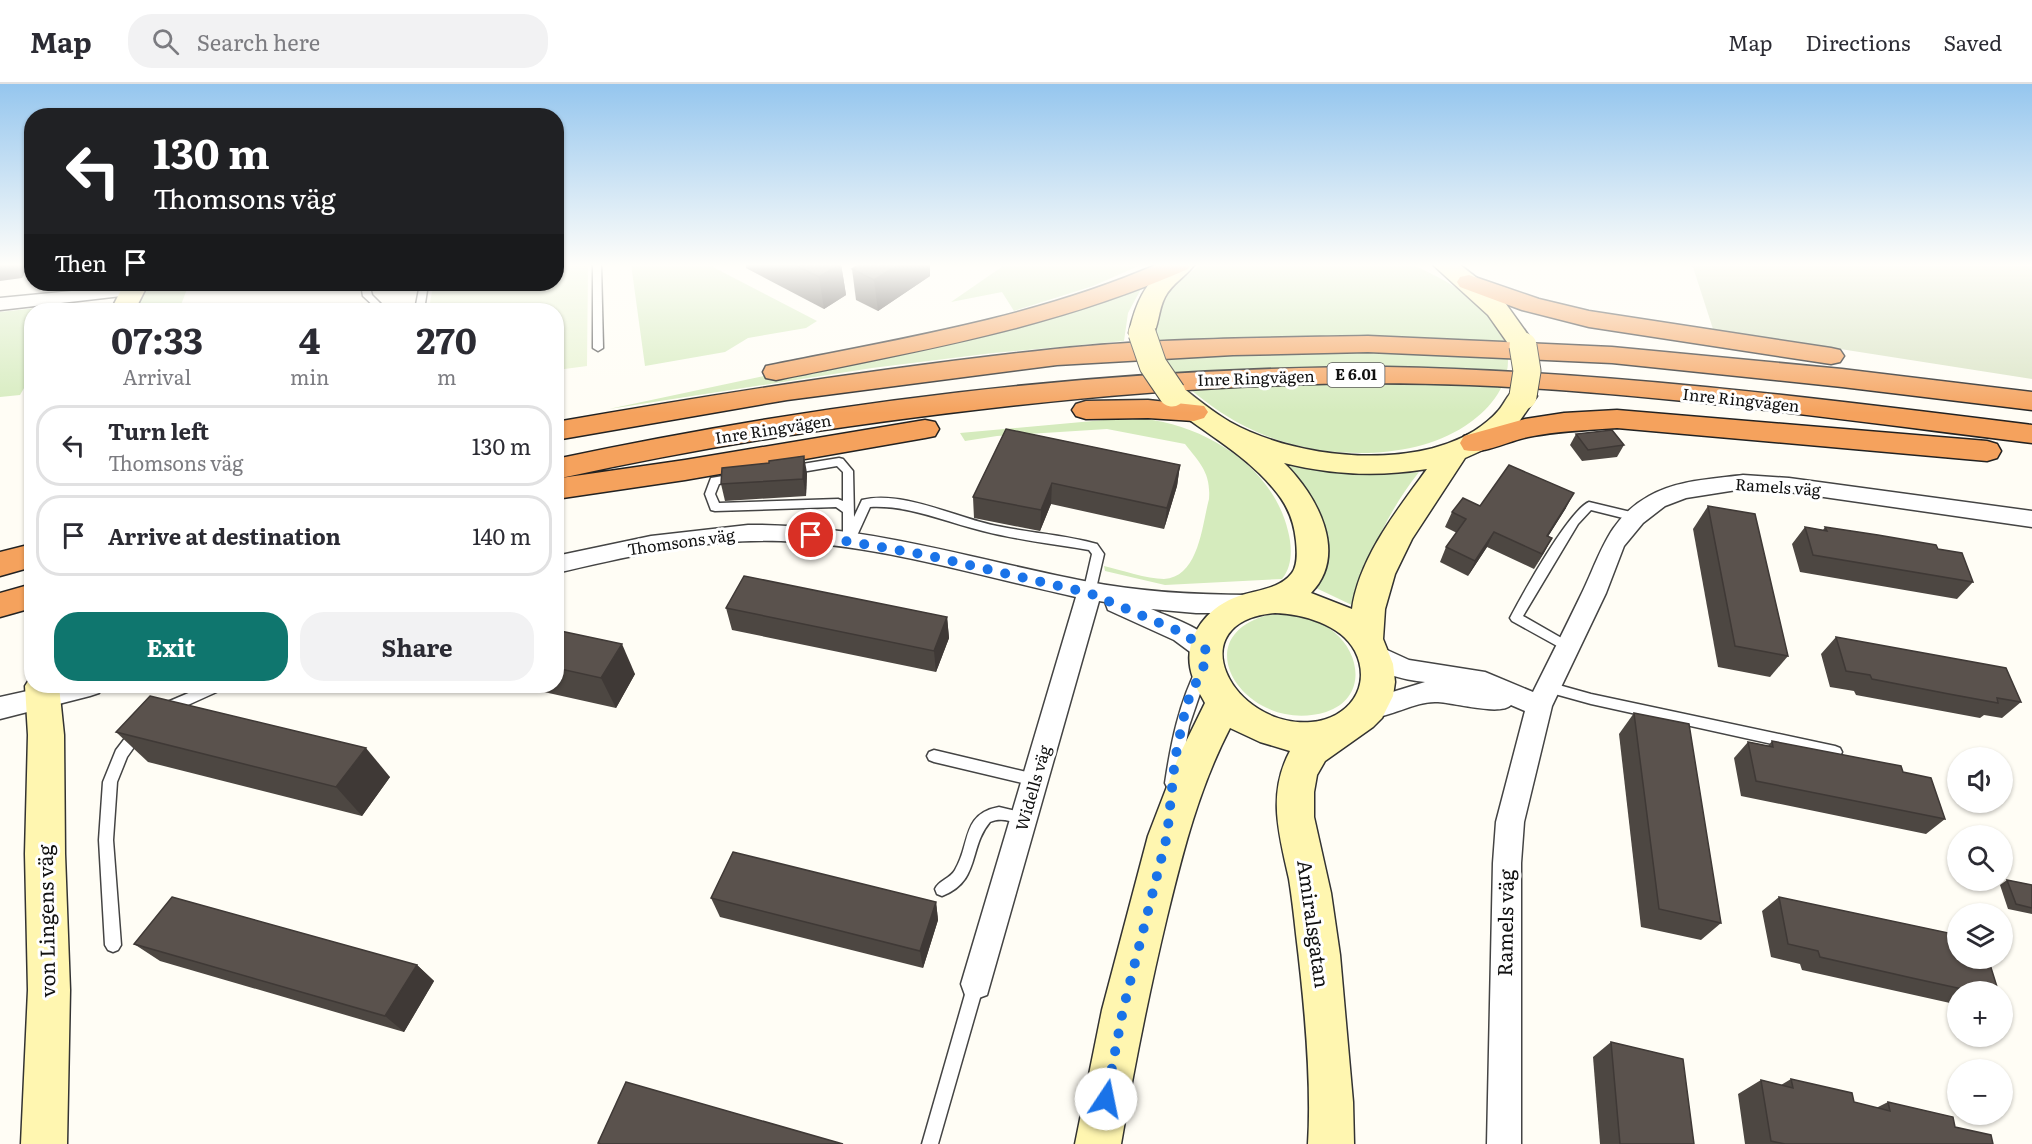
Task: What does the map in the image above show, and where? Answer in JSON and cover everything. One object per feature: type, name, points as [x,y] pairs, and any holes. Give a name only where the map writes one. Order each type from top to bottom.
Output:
[{"type":"highway","points":[[672,401],[998,326],[1042,313]]},
{"type":"highway","points":[[1566,313],[1589,319],[2032,385]]},
{"type":"highway","name":"Inre Ringvägen","points":[[564,429],[608,415],[672,401],[1057,357],[1233,347],[1368,344],[1612,355],[2032,400]]},
{"type":"highway","name":"Inre Ringvägen","points":[[683,457],[858,415],[1066,391],[1242,377],[1376,375],[1613,386],[2032,434]]},
{"type":"highway","points":[[564,468],[613,468],[683,457],[891,434],[991,419],[1107,408],[1194,412]]},
{"type":"highway","points":[[564,421],[608,415]]},
{"type":"highway","points":[[1464,448],[1525,428],[1564,422],[1617,419],[2032,455]]},
{"type":"highway","points":[[564,486],[613,468]]},
{"type":"highway","points":[[0,564],[24,557]]},
{"type":"highway","points":[[0,605],[24,599]]},
{"type":"main road","points":[[1145,313],[1142,333],[1146,353],[1156,373],[1172,393],[1194,412],[1268,464],[1294,493],[1309,520],[1312,568],[1306,579],[1296,590],[1233,612],[1216,627],[1206,656],[1212,684],[1223,700],[1251,722],[1286,735],[1306,737],[1325,735],[1358,718],[1374,699],[1378,682],[1370,646],[1371,593],[1384,564],[1420,499],[1464,448]]},
{"type":"main road","points":[[1221,429],[1276,451],[1337,464],[1379,465],[1419,461],[1464,448],[1505,422],[1522,396],[1527,371],[1523,346],[1508,320],[1500,313]]},
{"type":"main road","points":[[1263,602],[1307,604],[1330,613],[1348,623],[1370,646]]},
{"type":"main road","name":"von Lingens väg","points":[[42,693],[46,735],[45,854],[49,990],[44,1144]]},
{"type":"main road","points":[[1098,1144],[1123,1010],[1167,836],[1196,758],[1219,715],[1223,700]]},
{"type":"main road","name":"Amiralsgatan","points":[[1331,1144],[1321,965],[1311,891],[1294,814],[1295,795],[1299,771],[1310,751],[1358,718]]},
{"type":"street","name":"Ramels väg","points":[[1504,1144],[1506,863],[1510,822],[1518,784],[1544,696],[1614,543],[1635,517],[1657,501],[1682,491],[1743,482],[1789,485],[2032,519]]},
{"type":"street","name":"Thomsons väg","points":[[564,563],[691,537],[762,533],[811,535],[926,555],[1089,593],[1226,606],[1263,602]]},
{"type":"street","name":"Thomsons väg","points":[[1089,593],[1183,633],[1206,656]]},
{"type":"street","name":"Widells väg","points":[[976,984],[1089,593]]},
{"type":"street","points":[[1370,646],[1401,669],[1468,677],[1544,696]]},
{"type":"street","points":[[1358,718],[1415,694],[1435,691],[1544,696]]},
{"type":"street","points":[[0,708],[39,693]]},
{"type":"lane","points":[[598,313],[598,348]]},
{"type":"lane","points":[[783,471],[839,462],[848,471],[849,540]]},
{"type":"lane","points":[[749,476],[716,481],[710,494],[715,507],[838,503],[848,510]]},
{"type":"lane","points":[[849,540],[866,503],[884,501],[916,507],[970,524],[1093,547],[1098,554],[1089,593]]},
{"type":"lane","points":[[1568,647],[1516,618],[1574,521],[1589,506],[1635,517]]},
{"type":"lane","points":[[1167,836],[1175,759],[1183,720],[1206,656]]},
{"type":"lane","points":[[113,945],[106,840],[110,782],[121,754],[143,726],[165,708],[200,693]]},
{"type":"lane","points":[[1544,696],[1591,699],[1835,752]]},
{"type":"lane","points":[[934,756],[1035,780]]},
{"type":"lane","points":[[942,889],[955,883],[965,868],[973,835],[986,818],[997,812],[1024,818]]},
{"type":"lane","points":[[930,1144],[976,984]]},
{"type":"green space","points":[[0,313],[24,313],[24,388],[20,395],[0,397]]},
{"type":"green space","points":[[564,313],[588,313],[587,366],[564,369]]},
{"type":"green space","points":[[638,313],[802,313],[817,321],[806,328],[748,338],[725,352],[645,366]]},
{"type":"green space","points":[[1030,313],[1128,313],[1124,341],[993,353],[872,368],[609,409],[773,374]]},
{"type":"green space","points":[[1156,313],[1488,313],[1499,327],[1506,343],[1507,371],[1500,390],[1481,414],[1445,437],[1423,445],[1375,453],[1326,451],[1281,441],[1252,430],[1225,415],[1200,397],[1166,366],[1153,325]]},
{"type":"green space","points":[[1708,313],[2032,313],[2032,379],[1713,329]]},
{"type":"green space","points":[[1145,419],[1191,430],[1213,441],[1252,469],[1268,487],[1280,508],[1290,543],[1290,562],[1282,579],[1165,585],[1105,571],[1104,566],[1164,579],[1176,576],[1192,560],[1201,535],[1209,490],[1203,469],[1185,444],[1107,429],[997,436],[965,441],[960,433],[1104,420]]},
{"type":"green space","points":[[1282,463],[1352,472],[1385,474],[1419,472],[1397,503],[1372,553],[1356,607],[1316,588],[1323,559]]},
{"type":"green space","points":[[1268,615],[1311,619],[1334,632],[1343,642],[1350,652],[1356,676],[1348,697],[1339,706],[1326,712],[1298,716],[1272,710],[1250,698],[1235,681],[1228,662],[1229,643],[1242,627]]},
{"type":"building","points":[[1006,429],[1180,465],[1167,508],[1052,483],[1041,510],[973,497]]},
{"type":"building","points":[[1612,430],[1624,445],[1588,450],[1576,434]]},
{"type":"building","points":[[804,456],[803,479],[721,484],[722,468],[769,463],[769,461]]},
{"type":"building","points":[[1509,465],[1574,493],[1547,536],[1552,538],[1542,554],[1494,532],[1475,561],[1446,547],[1466,519],[1452,512],[1463,498],[1480,506]]},
{"type":"building","points":[[1708,506],[1755,514],[1788,656],[1735,646]]},
{"type":"building","points":[[1805,527],[1827,531],[1825,527],[1878,535],[1936,545],[1938,549],[1962,553],[1973,582],[1813,555]]},
{"type":"building","points":[[744,576],[947,617],[934,651],[726,608]]},
{"type":"building","points":[[564,632],[622,644],[601,678],[564,670]]},
{"type":"building","points":[[1836,637],[2006,668],[2021,702],[1997,698],[1998,703],[1872,679],[1870,675],[1846,671]]},
{"type":"building","points":[[150,696],[366,748],[336,787],[116,732]]},
{"type":"building","points":[[1634,713],[1689,724],[1721,923],[1659,909]]},
{"type":"building","points":[[1772,741],[1901,766],[1903,772],[1931,778],[1945,819],[1756,781],[1748,742],[1773,747]]},
{"type":"building","points":[[733,852],[936,902],[920,951],[711,898]]},
{"type":"building","points":[[2013,881],[2032,885],[2032,908],[2016,904],[2011,891],[2013,891]]},
{"type":"building","points":[[172,897],[417,965],[385,1016],[134,944]]},
{"type":"building","points":[[1779,897],[1947,933],[1947,969],[1991,969],[1995,981],[1947,981],[1947,986],[1820,957],[1818,951],[1788,944]]},
{"type":"building","points":[[1611,1042],[1683,1059],[1694,1144],[1620,1144]]},
{"type":"building","points":[[1791,1079],[1852,1093],[1854,1102],[1890,1111],[1888,1102],[1947,1116],[1947,1125],[1991,1135],[1993,1144],[1785,1144],[1771,1141],[1761,1080],[1793,1088]]},
{"type":"building","points":[[626,1082],[843,1144],[598,1143]]},
{"type":"route","points":[[811,535],[926,555],[1089,593],[1167,625],[1193,639],[1206,650],[1206,661],[1189,698],[1183,720],[1175,759],[1167,836],[1123,1010],[1106,1099]]}]
